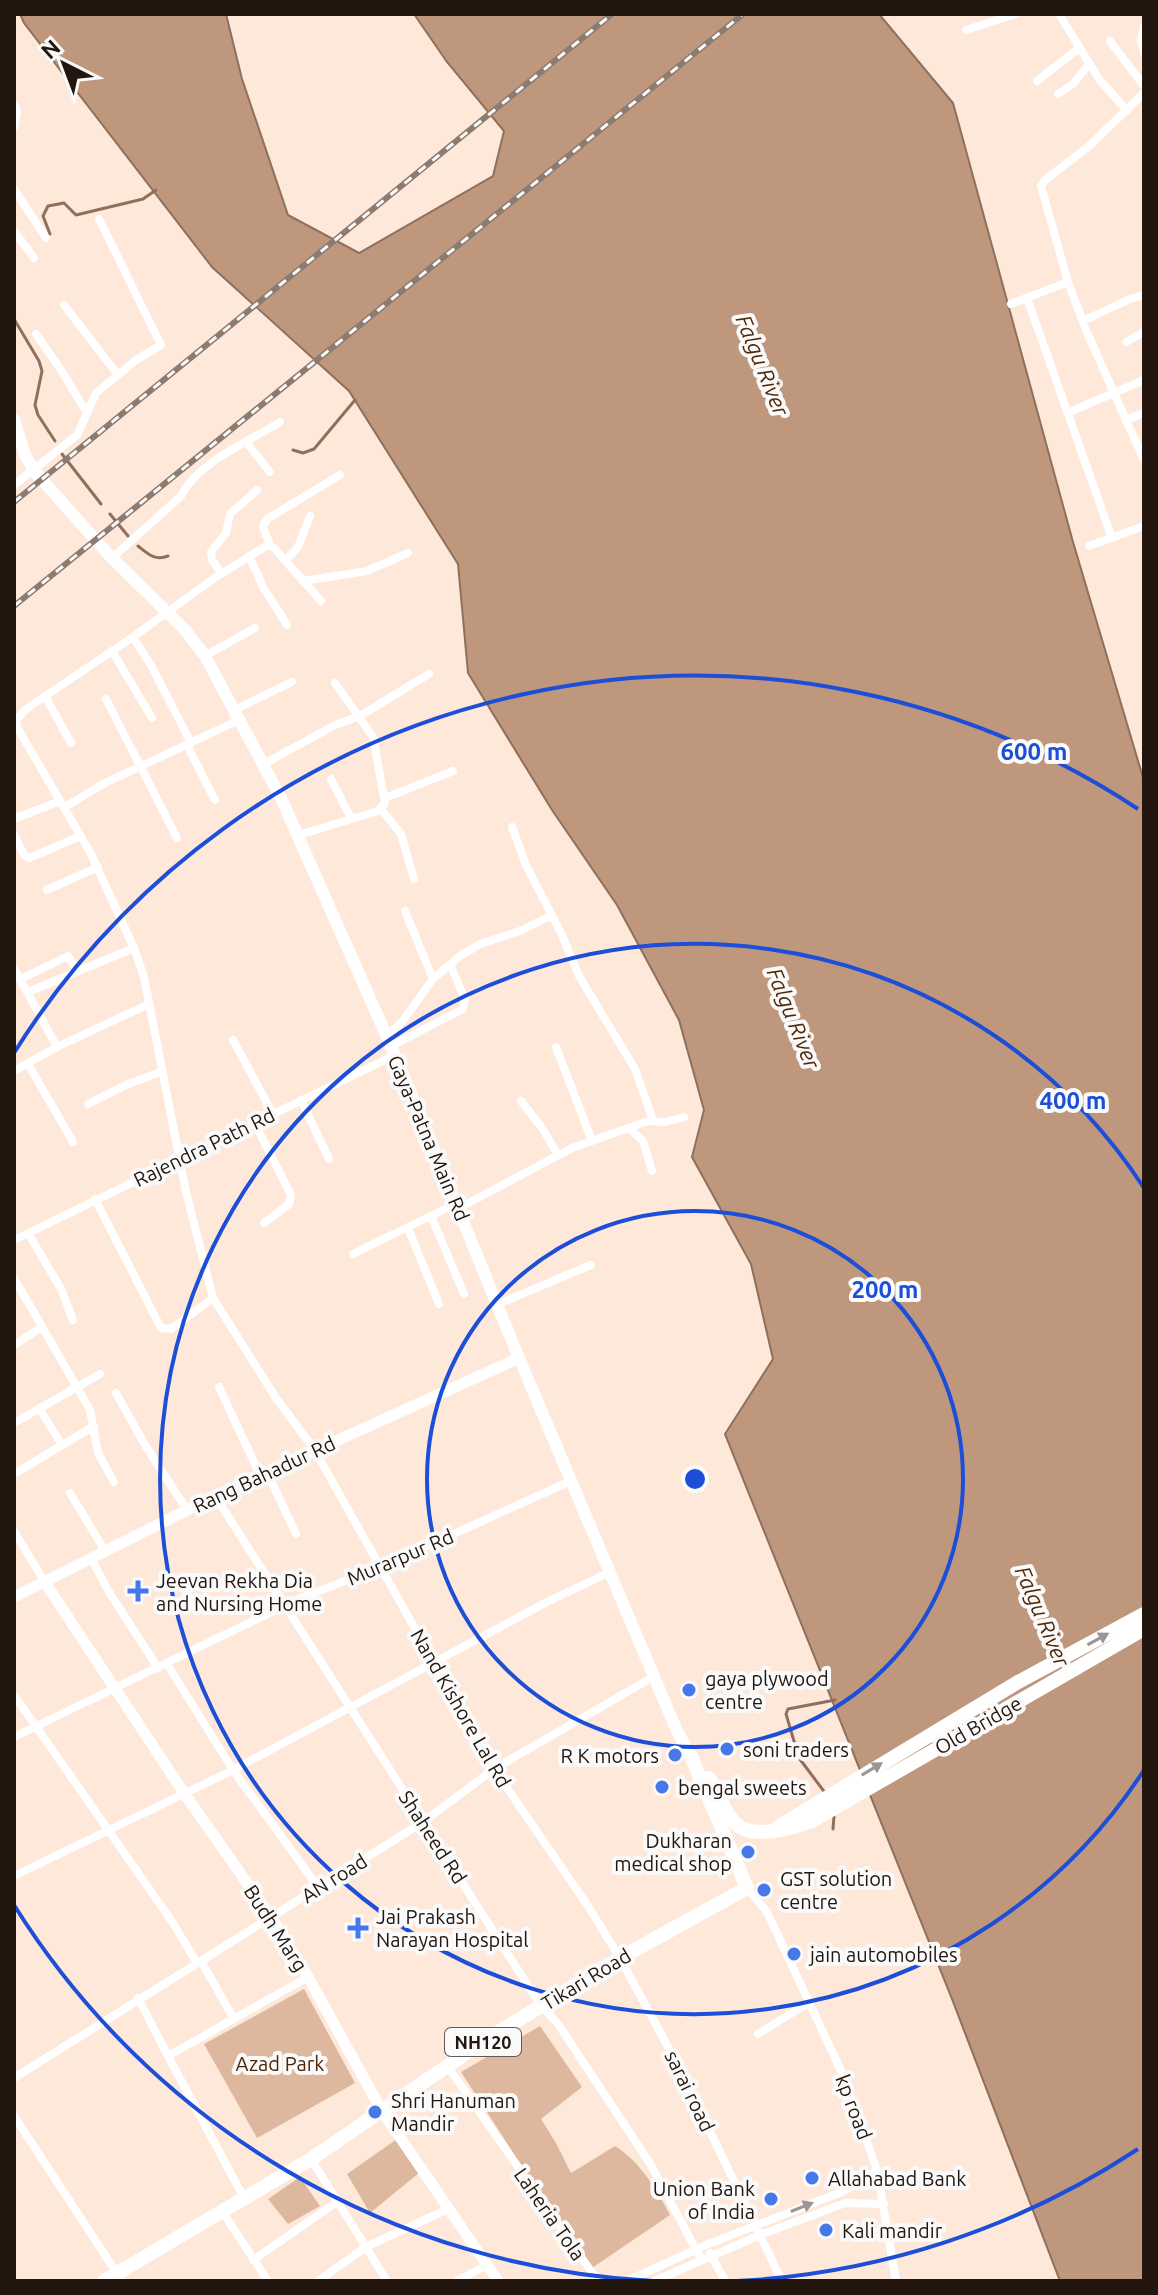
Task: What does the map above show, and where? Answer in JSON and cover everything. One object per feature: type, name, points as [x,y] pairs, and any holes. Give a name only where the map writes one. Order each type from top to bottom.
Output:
[{"type":"highway","points":[[691,1756],[704,1769],[735,1824],[751,1831],[774,1830],[809,1815],[1018,1682],[1144,1614]]},
{"type":"highway","name":"Old Bridge","points":[[809,1815],[1144,1629]]},
{"type":"highway","points":[[691,1756],[747,1888]]},
{"type":"highway","name":"Tikari Road","points":[[104,2281],[120,2277],[222,2210],[311,2159],[541,2006],[747,1888]]},
{"type":"main road","points":[[15,426],[35,472]]},
{"type":"main road","name":"Gaya-Patna Main Rd","points":[[35,472],[205,656],[299,835],[391,1046],[653,1677],[691,1756]]},
{"type":"street","points":[[966,30],[1016,14]]},
{"type":"street","points":[[1059,14],[1089,64],[1127,111]]},
{"type":"street","points":[[1144,26],[1141,40],[1144,52]]},
{"type":"street","points":[[1110,41],[1144,86]]},
{"type":"street","points":[[1037,81],[1079,48]]},
{"type":"street","points":[[1058,94],[1073,84],[1089,64]]},
{"type":"street","points":[[1144,93],[1088,147],[1041,186],[1068,282],[1144,460]]},
{"type":"street","points":[[14,104],[17,112],[14,128]]},
{"type":"street","points":[[14,189],[46,238]]},
{"type":"street","points":[[14,485],[35,472],[77,435],[93,397],[136,360],[161,345],[99,219]]},
{"type":"street","points":[[14,231],[34,258]]},
{"type":"street","points":[[1011,304],[1068,282]]},
{"type":"street","points":[[1083,321],[1144,295]]},
{"type":"street","points":[[1027,298],[1112,538]]},
{"type":"street","points":[[64,305],[118,375]]},
{"type":"street","points":[[1126,342],[1144,332]]},
{"type":"street","points":[[36,334],[87,413]]},
{"type":"street","points":[[1067,413],[1144,380]]},
{"type":"street","points":[[1125,420],[1144,413]]},
{"type":"street","points":[[110,556],[181,496],[186,485],[198,474],[280,422]]},
{"type":"street","points":[[247,443],[270,472]]},
{"type":"street","points":[[321,601],[270,545],[263,527],[267,519],[340,475]]},
{"type":"street","points":[[221,573],[212,560],[212,549],[226,533],[230,514],[257,490]]},
{"type":"street","points":[[285,561],[298,547],[310,516]]},
{"type":"street","points":[[1089,546],[1144,526]]},
{"type":"street","points":[[15,720],[26,709],[221,573],[270,545]]},
{"type":"street","points":[[303,581],[367,571],[408,553]]},
{"type":"street","points":[[249,556],[263,587],[287,625]]},
{"type":"street","points":[[205,656],[255,628]]},
{"type":"street","points":[[133,637],[152,667],[215,800]]},
{"type":"street","points":[[112,651],[152,718]]},
{"type":"street","points":[[262,765],[335,725],[360,716],[429,674]]},
{"type":"street","points":[[14,819],[63,804],[189,744],[292,682]]},
{"type":"street","points":[[335,683],[360,716],[375,743],[385,798],[381,809]]},
{"type":"street","points":[[45,696],[71,743]]},
{"type":"street","points":[[106,699],[177,838]]},
{"type":"street","name":"Nand Kishore Lal Rd","points":[[15,720],[98,867],[144,977],[179,1158],[213,1298],[276,1398],[314,1449],[494,1769],[620,1958]]},
{"type":"street","points":[[385,798],[453,771]]},
{"type":"street","points":[[331,779],[351,818]]},
{"type":"street","points":[[299,835],[381,809]]},
{"type":"street","points":[[381,809],[401,834],[414,879]]},
{"type":"street","points":[[512,827],[526,865],[585,989],[635,1069],[653,1120]]},
{"type":"street","points":[[14,834],[24,855],[29,858],[81,836]]},
{"type":"street","points":[[47,890],[98,867]]},
{"type":"street","points":[[405,911],[433,979]]},
{"type":"street","points":[[391,1046],[402,1022],[433,979],[450,964],[480,944],[520,931],[552,915]]},
{"type":"street","points":[[28,992],[134,948]]},
{"type":"street","points":[[21,979],[68,956],[78,971]]},
{"type":"street","name":"Rajendra Path Rd","points":[[14,1240],[301,1100],[391,1046],[463,1009],[465,999],[450,964]]},
{"type":"street","points":[[14,968],[57,1047]]},
{"type":"street","points":[[14,1071],[149,1004]]},
{"type":"street","points":[[233,1040],[273,1114]]},
{"type":"street","points":[[556,1047],[592,1141]]},
{"type":"street","points":[[28,1064],[73,1142]]},
{"type":"street","points":[[88,1104],[163,1071]]},
{"type":"street","points":[[301,1100],[329,1159]]},
{"type":"street","points":[[521,1101],[558,1155]]},
{"type":"street","points":[[353,1254],[458,1206],[558,1155],[653,1120],[665,1122],[684,1117]]},
{"type":"street","points":[[254,1122],[291,1195],[289,1204],[264,1223]]},
{"type":"street","points":[[629,1128],[643,1141],[652,1171]]},
{"type":"street","points":[[95,1199],[161,1328],[171,1329],[213,1298]]},
{"type":"street","points":[[431,1216],[464,1294]]},
{"type":"street","points":[[408,1228],[439,1304]]},
{"type":"street","points":[[28,1233],[56,1279],[73,1320]]},
{"type":"street","points":[[498,1304],[591,1265]]},
{"type":"street","points":[[14,1278],[90,1410],[98,1453],[114,1482]]},
{"type":"street","points":[[14,1345],[42,1327]]},
{"type":"street","name":"Rang Bahadur Rd","points":[[14,1597],[263,1473],[519,1358]]},
{"type":"street","points":[[14,1423],[100,1374]]},
{"type":"street","points":[[219,1387],[296,1534]]},
{"type":"street","points":[[116,1393],[187,1510]]},
{"type":"street","points":[[39,1408],[62,1445]]},
{"type":"street","points":[[14,1474],[94,1426]]},
{"type":"street","name":"Murarpur Rd","points":[[14,1737],[284,1606],[380,1567],[571,1481]]},
{"type":"street","points":[[70,1493],[105,1551]]},
{"type":"street","name":"Shaheed Rd","points":[[215,1496],[541,2006],[558,2024],[651,2165],[697,2249],[725,2281]]},
{"type":"street","points":[[15,1534],[44,1581]]},
{"type":"street","points":[[91,1558],[109,1592],[318,1887]]},
{"type":"street","points":[[14,1876],[233,1770],[547,1602],[610,1572]]},
{"type":"street","name":"Budh Marg","points":[[44,1581],[184,1793],[271,1917],[382,2111],[498,2281]]},
{"type":"street","name":"AN road","points":[[14,2078],[423,1822],[494,1769],[653,1677]]},
{"type":"street","points":[[14,1695],[171,1920],[234,2019]]},
{"type":"street","name":"kp road","points":[[747,1888],[767,1912],[843,2075],[877,2170],[896,2281]]},
{"type":"street","name":"sarai road","points":[[620,1958],[680,2069],[782,2281]]},
{"type":"street","points":[[168,2056],[308,1977]]},
{"type":"street","points":[[138,1998],[244,2198]]},
{"type":"street","points":[[758,2034],[808,2003]]},
{"type":"street","name":"Laheria Tola","points":[[448,2067],[461,2090],[598,2281]]},
{"type":"street","points":[[14,2116],[120,2277]]},
{"type":"street","points":[[311,2159],[387,2281]]},
{"type":"street","points":[[654,2281],[844,2191],[877,2170]]},
{"type":"street","points":[[253,2260],[337,2202]]},
{"type":"street","points":[[627,2281],[706,2245],[845,2203],[884,2204]]},
{"type":"street","points":[[318,2281],[366,2247],[448,2209]]},
{"type":"street","points":[[222,2210],[268,2281]]},
{"type":"street","name":"Shaheed Rd","points":[[706,2245],[706,2257]]},
{"type":"street","points":[[457,2281],[487,2265]]},
{"type":"green space","name":"Azad Park","points":[[304,1989],[355,2083],[257,2138],[204,2044]]},
{"type":"green space","points":[[540,2026],[582,2087],[541,2119],[571,2173],[615,2146],[633,2160],[647,2177],[670,2215],[589,2270],[461,2072]]},
{"type":"green space","points":[[397,2139],[419,2173],[370,2213],[347,2174]]},
{"type":"green space","points":[[300,2177],[320,2206],[288,2224],[268,2199]]},
{"type":"water","name":"Falgu River","points":[[20,14],[226,14],[242,79],[288,215],[359,253],[493,176],[504,131],[447,62],[414,14],[879,14],[953,103],[1073,542],[1144,781],[1144,2281],[1060,2281],[952,1999],[725,1434],[773,1359],[751,1264],[692,1157],[704,1110],[679,1020],[617,905],[552,810],[468,673],[458,564],[349,391],[212,267]]},
{"type":"waterway","points":[[50,234],[43,216],[48,206],[64,203],[76,215],[143,199],[156,190]]},
{"type":"waterway","points":[[14,319],[39,361],[42,371],[35,405],[55,441]]},
{"type":"waterway","points":[[293,450],[303,453],[314,449],[355,400]]},
{"type":"waterway","points":[[62,454],[101,504]]},
{"type":"waterway","points":[[110,514],[128,536]]},
{"type":"waterway","points":[[138,546],[155,557],[168,556]]},
{"type":"waterway","points":[[826,1794],[799,1758],[786,1714],[788,1709],[835,1700]]},
{"type":"waterway","points":[[833,1829],[834,1816]]},
{"type":"railway","points":[[14,502],[612,14]]},
{"type":"railway","points":[[14,606],[743,14]]},
{"type":"place","name":"Jeevan Rekha Dia and Nursing Home","points":[[138,1591]]},
{"type":"place","name":"gaya plywood centre","points":[[689,1690]]},
{"type":"place","name":"soni traders","points":[[727,1749]]},
{"type":"place","name":"R K motors","points":[[675,1755]]},
{"type":"place","name":"bengal sweets","points":[[662,1787]]},
{"type":"place","name":"Dukharan medical shop","points":[[748,1852]]},
{"type":"place","name":"GST solution centre","points":[[764,1890]]},
{"type":"place","name":"Jai Prakash Narayan Hospital","points":[[358,1928]]},
{"type":"place","name":"jain automobiles","points":[[794,1954]]},
{"type":"place","name":"Shri Hanuman Mandir","points":[[375,2112]]},
{"type":"place","name":"Allahabad Bank","points":[[812,2178]]},
{"type":"place","name":"Union Bank of India","points":[[771,2199]]},
{"type":"place","name":"Kali mandir","points":[[826,2230]]}]
